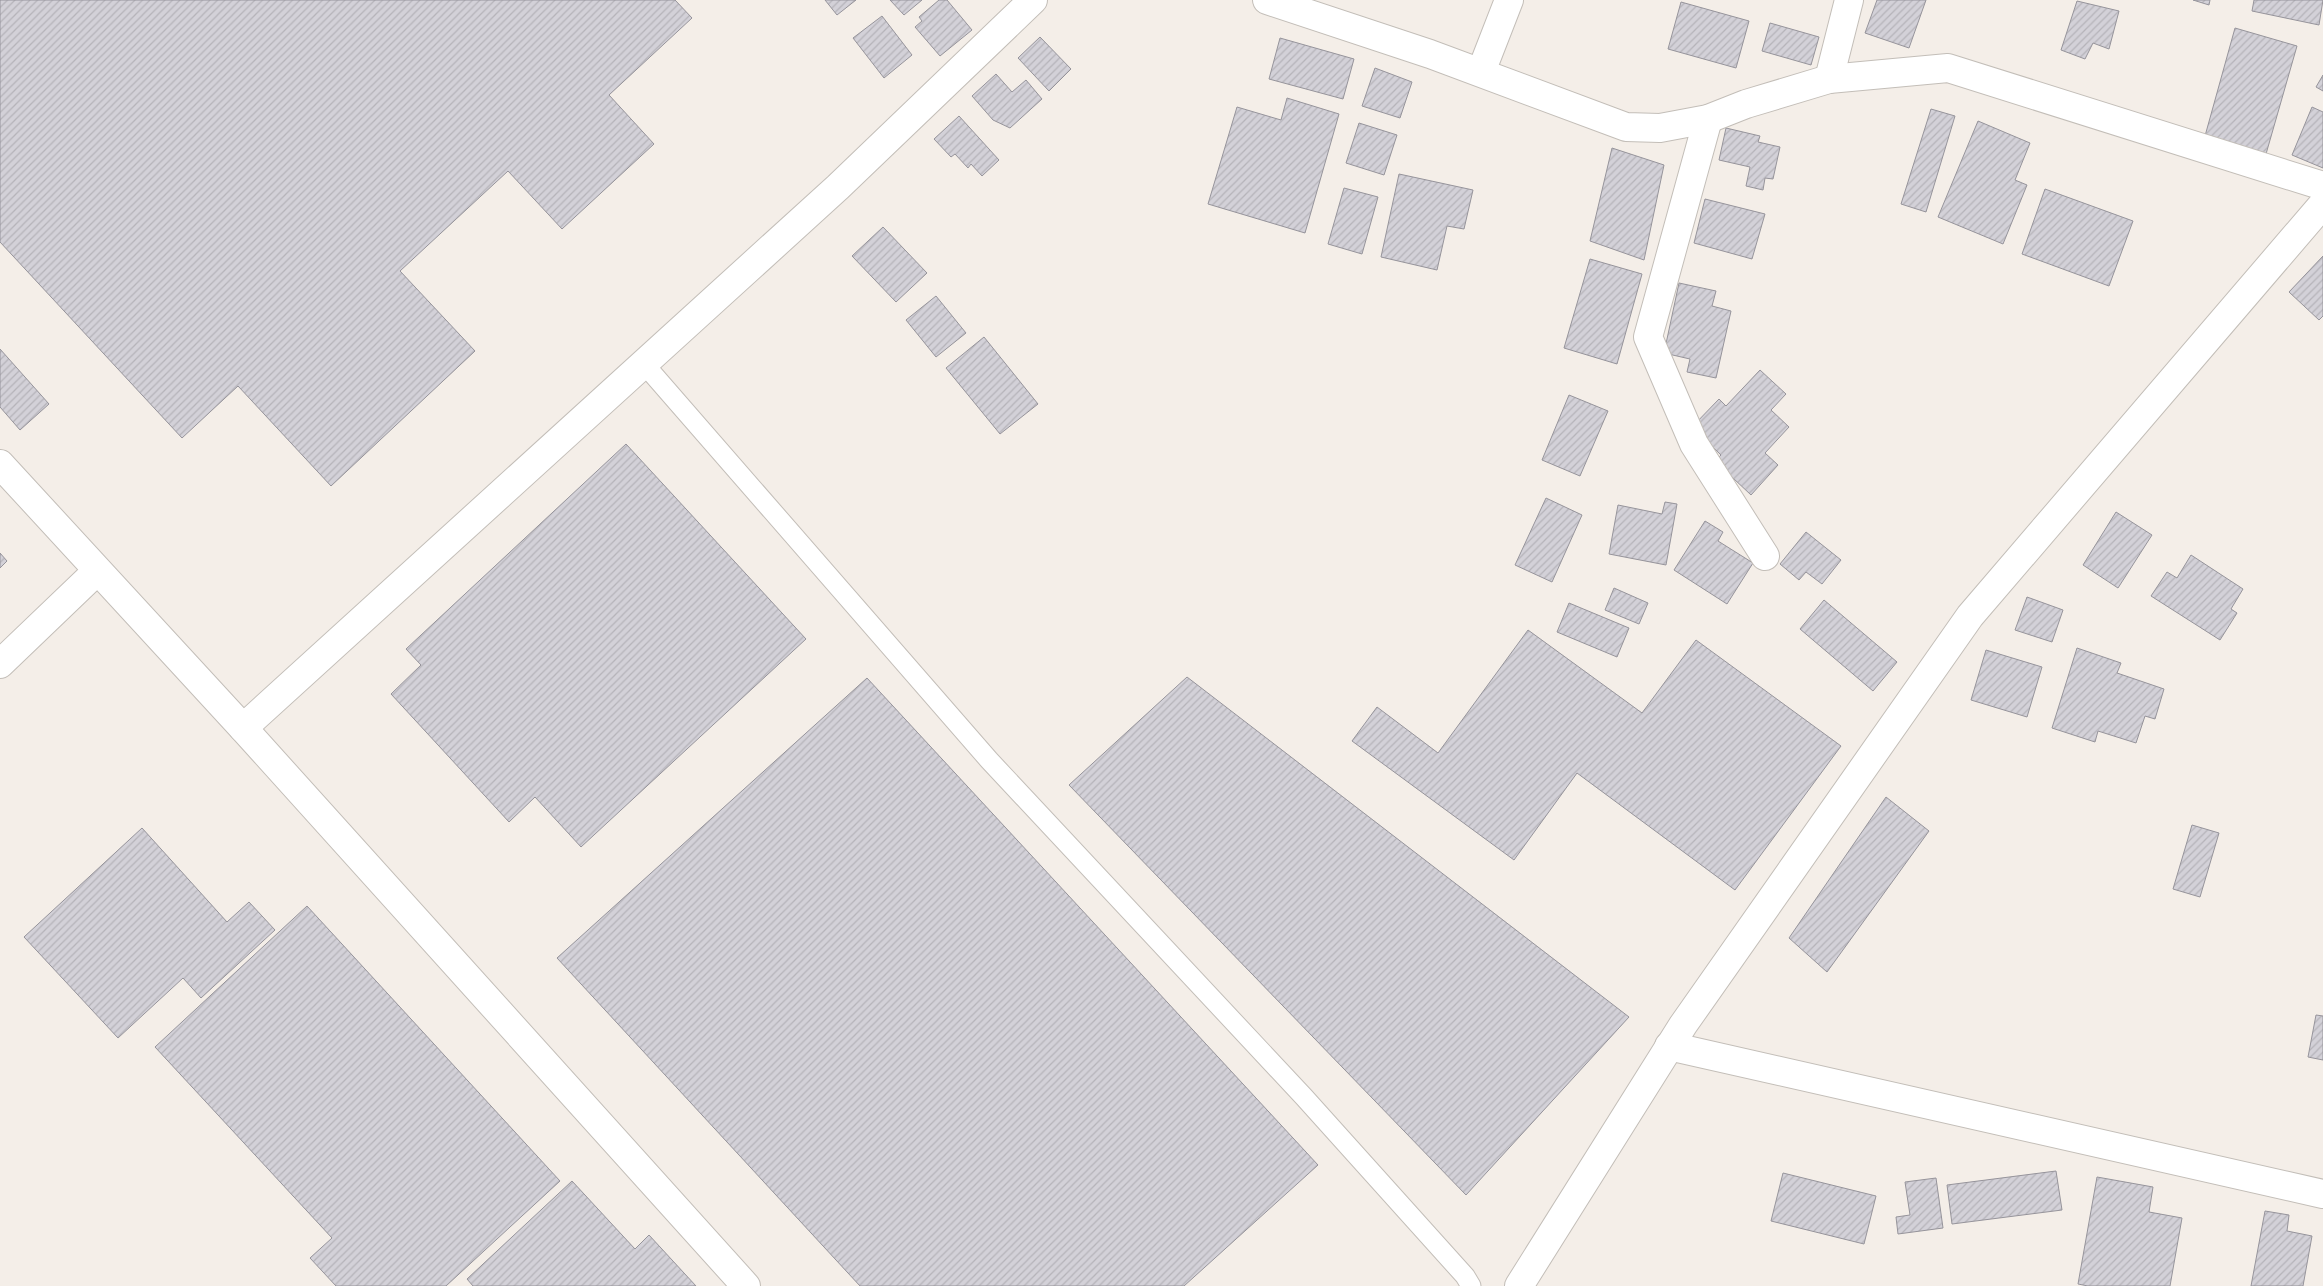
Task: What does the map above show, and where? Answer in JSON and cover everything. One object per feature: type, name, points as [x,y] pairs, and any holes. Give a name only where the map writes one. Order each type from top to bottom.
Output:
[{"type":"street","points":[[243,728],[645,365],[838,187],[1033,0]]},
{"type":"street","points":[[1267,0],[1481,72],[1626,126],[1660,128],[1708,119],[1746,104],[1829,79],[1948,68],[2323,186]]},
{"type":"street","points":[[1481,72],[1509,0]]},
{"type":"street","points":[[1829,79],[1850,0]]},
{"type":"street","points":[[1708,119],[1648,337],[1694,444],[1765,556]]},
{"type":"street","points":[[1519,1286],[1669,1046],[1970,616],[2323,204]]},
{"type":"street","points":[[0,464],[243,728],[746,1286]]},
{"type":"street","points":[[0,664],[97,571]]},
{"type":"street","points":[[1669,1046],[2323,1194]]},
{"type":"lane","points":[[645,365],[989,760],[1297,1090],[1465,1276],[1471,1286]]},
{"type":"building","points":[[0,0],[675,0],[692,18],[609,95],[654,144],[562,229],[508,171],[400,271],[475,351],[331,486],[238,386],[182,438],[0,242]]},
{"type":"building","points":[[825,0],[856,0],[837,15]]},
{"type":"building","points":[[890,0],[922,0],[904,15]]},
{"type":"building","points":[[939,0],[947,0],[972,30],[940,56],[915,27],[922,21],[919,17]]},
{"type":"building","points":[[1877,0],[1926,0],[1909,48],[1865,33]]},
{"type":"building","points":[[2193,0],[2210,0],[2209,5]]},
{"type":"building","points":[[2254,0],[2323,0],[2319,25],[2252,11]]},
{"type":"building","points":[[2077,1],[2119,11],[2109,49],[2093,43],[2085,59],[2061,50]]},
{"type":"building","points":[[1681,2],[1749,21],[1736,68],[1668,49]]},
{"type":"building","points":[[882,16],[912,55],[884,78],[853,38]]},
{"type":"building","points":[[1770,23],[1819,37],[1811,65],[1762,51]]},
{"type":"building","points":[[2235,28],[2297,46],[2266,154],[2205,136]]},
{"type":"building","points":[[1040,37],[1071,69],[1049,91],[1018,58]]},
{"type":"building","points":[[1280,38],[1354,59],[1343,99],[1269,79]]},
{"type":"building","points":[[1375,68],[1412,82],[1400,118],[1362,106]]},
{"type":"building","points":[[996,74],[1012,92],[1026,80],[1042,99],[1010,128],[993,120],[972,96]]},
{"type":"building","points":[[2323,75],[2323,91],[2316,87]]},
{"type":"building","points":[[1287,98],[1339,114],[1305,233],[1208,204],[1237,107],[1281,120]]},
{"type":"building","points":[[2312,107],[2323,112],[2323,168],[2292,155]]},
{"type":"building","points":[[1931,109],[1955,116],[1926,212],[1901,204]]},
{"type":"building","points":[[959,116],[999,160],[982,176],[971,164],[968,168],[955,154],[951,157],[934,139]]},
{"type":"building","points":[[1978,121],[2030,143],[2015,180],[2027,185],[2003,244],[1938,217]]},
{"type":"building","points":[[1359,123],[1397,135],[1384,175],[1346,163]]},
{"type":"building","points":[[1726,128],[1760,136],[1758,142],[1780,147],[1773,179],[1765,178],[1763,190],[1746,186],[1750,167],[1719,160]]},
{"type":"building","points":[[1612,148],[1664,165],[1644,260],[1590,241]]},
{"type":"building","points":[[1399,174],[1473,190],[1464,229],[1447,226],[1437,270],[1381,257]]},
{"type":"building","points":[[1344,188],[1378,197],[1362,254],[1328,244]]},
{"type":"building","points":[[2045,189],[2133,221],[2109,286],[2022,254]]},
{"type":"building","points":[[1705,199],[1765,214],[1752,259],[1694,243]]},
{"type":"building","points":[[883,227],[927,273],[896,302],[852,256]]},
{"type":"building","points":[[2323,256],[2323,316],[2319,320],[2289,292]]},
{"type":"building","points":[[1590,259],[1642,274],[1617,364],[1564,348]]},
{"type":"building","points":[[1679,283],[1716,291],[1712,306],[1731,311],[1716,378],[1687,372],[1690,359],[1664,353]]},
{"type":"building","points":[[936,296],[966,333],[936,357],[906,320]]},
{"type":"building","points":[[984,337],[1038,404],[1000,434],[946,368]]},
{"type":"building","points":[[0,349],[49,404],[20,430],[0,407]]},
{"type":"building","points":[[1760,370],[1786,394],[1771,410],[1789,427],[1765,453],[1778,465],[1751,495],[1715,461],[1721,455],[1692,427],[1719,399],[1726,406]]},
{"type":"building","points":[[1569,395],[1608,411],[1580,476],[1542,460]]},
{"type":"building","points":[[626,444],[806,639],[581,847],[535,797],[509,822],[391,694],[421,665],[406,649]]},
{"type":"building","points":[[1546,498],[1582,515],[1552,582],[1515,565]]},
{"type":"building","points":[[1665,502],[1677,504],[1666,565],[1609,554],[1618,505],[1662,514]]},
{"type":"building","points":[[2116,512],[2152,535],[2118,588],[2083,565]]},
{"type":"building","points":[[1705,521],[1723,532],[1718,541],[1753,563],[1727,604],[1674,570]]},
{"type":"building","points":[[1806,532],[1841,560],[1822,584],[1806,572],[1799,580],[1780,564]]},
{"type":"building","points":[[0,553],[7,561],[0,568]]},
{"type":"building","points":[[2191,555],[2243,589],[2231,609],[2237,613],[2220,640],[2151,596],[2167,572],[2177,578]]},
{"type":"building","points":[[1614,588],[1648,603],[1639,624],[1605,610]]},
{"type":"building","points":[[2027,597],[2063,610],[2052,642],[2015,630]]},
{"type":"building","points":[[1824,600],[1897,662],[1873,691],[1800,629]]},
{"type":"building","points":[[1569,603],[1629,628],[1617,657],[1557,632]]},
{"type":"building","points":[[1528,630],[1642,713],[1696,640],[1841,746],[1735,890],[1577,773],[1514,860],[1352,741],[1377,707],[1438,753]]},
{"type":"building","points":[[2077,648],[2121,663],[2117,673],[2164,689],[2155,719],[2145,716],[2136,743],[2098,731],[2095,742],[2052,728]]},
{"type":"building","points":[[1986,650],[2042,667],[2027,717],[1971,700]]},
{"type":"building","points":[[1187,677],[1629,1017],[1466,1195],[1069,785]]},
{"type":"building","points":[[867,678],[1318,1165],[1184,1286],[860,1286],[557,958]]},
{"type":"building","points":[[1886,797],[1929,831],[1827,972],[1789,938]]},
{"type":"building","points":[[2192,825],[2219,833],[2200,897],[2173,889]]},
{"type":"building","points":[[142,828],[227,922],[249,902],[275,930],[201,998],[183,978],[118,1038],[24,937]]},
{"type":"building","points":[[307,906],[560,1181],[446,1286],[336,1286],[310,1258],[332,1238],[155,1047]]},
{"type":"building","points":[[2316,1015],[2323,1016],[2323,1060],[2308,1057]]},
{"type":"building","points":[[2056,1171],[2062,1210],[1952,1224],[1947,1185]]},
{"type":"building","points":[[1783,1173],[1876,1196],[1864,1244],[1771,1221]]},
{"type":"building","points":[[2097,1177],[2153,1187],[2149,1212],[2182,1218],[2170,1286],[2088,1286],[2078,1284]]},
{"type":"building","points":[[1936,1178],[1943,1228],[1898,1234],[1896,1217],[1910,1215],[1905,1182]]},
{"type":"building","points":[[572,1181],[635,1249],[649,1235],[696,1286],[473,1286],[467,1279]]},
{"type":"building","points":[[2265,1211],[2289,1215],[2287,1231],[2312,1236],[2303,1286],[2251,1286]]}]
